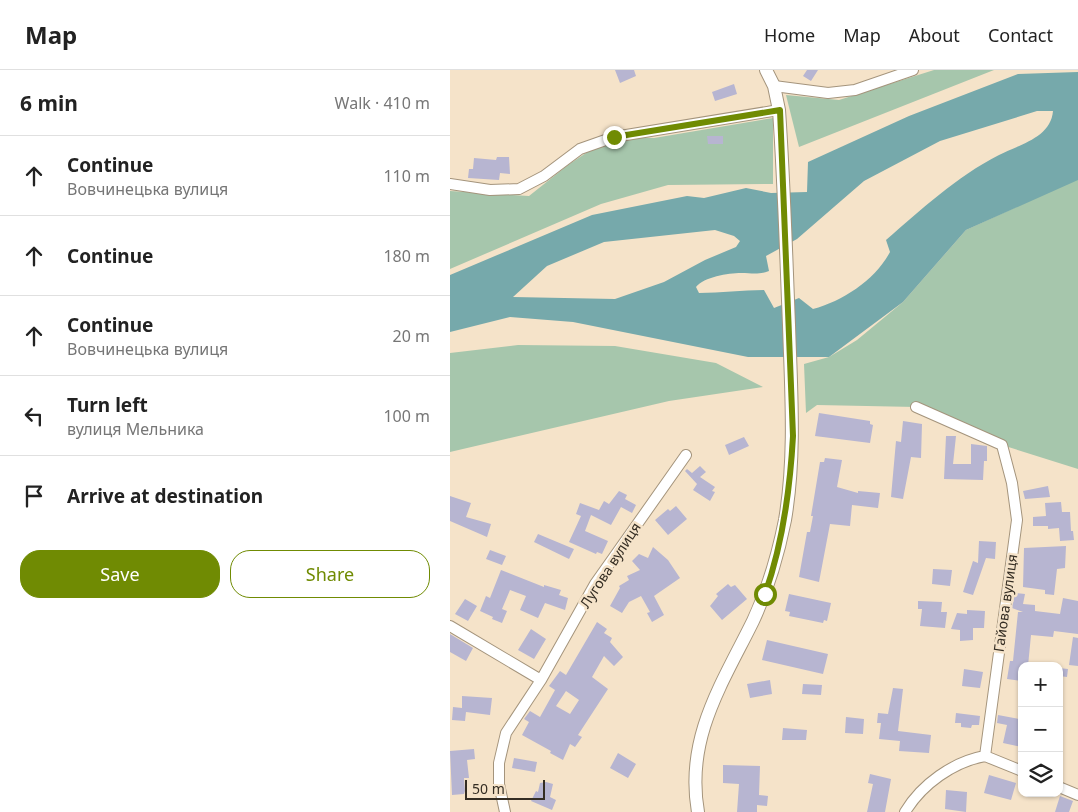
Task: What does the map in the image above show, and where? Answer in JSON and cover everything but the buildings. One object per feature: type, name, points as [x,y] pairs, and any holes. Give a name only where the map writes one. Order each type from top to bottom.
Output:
[{"type":"street","points":[[698,812],[694,771],[705,722],[714,698],[753,620],[774,567],[791,480],[793,422],[780,110],[774,86],[766,70]]},
{"type":"street","points":[[774,86],[828,93],[855,90],[914,70]]},
{"type":"street","points":[[450,184],[490,190],[519,189],[544,176],[580,149],[614,137],[780,110]]},
{"type":"street","name":"Гайова вулиця","points":[[916,407],[1002,445],[1012,483],[1017,520],[985,756]]},
{"type":"street","name":"Лугова вулиця","points":[[505,812],[499,784],[499,763],[506,733],[541,680],[595,584],[686,455]]},
{"type":"street","points":[[450,626],[541,680]]},
{"type":"street","points":[[906,812],[911,802],[925,788],[946,771],[967,759],[985,756],[1018,769]]},
{"type":"street","points":[[1063,788],[1078,794]]},
{"type":"green space","points":[[934,70],[994,70],[799,147],[786,95],[839,100]]},
{"type":"green space","points":[[773,118],[773,184],[668,185],[601,204],[450,269],[450,191],[529,196],[568,165],[595,147],[629,137],[654,138]]},
{"type":"green space","points":[[1078,180],[1078,469],[1002,445],[916,407],[817,405],[806,413],[804,364],[829,357],[857,340],[903,302],[966,230]]},
{"type":"green space","points":[[518,345],[615,346],[716,363],[763,387],[669,401],[450,452],[450,353]]},
{"type":"water","points":[[1078,72],[1078,180],[966,230],[903,302],[829,357],[748,357],[573,322],[510,317],[450,332],[450,275],[592,215],[687,196],[704,198],[746,188],[771,193],[807,192],[808,162],[909,116],[1018,74]],"holes":[[[1037,111],[1053,111],[1051,120],[1040,134],[968,173],[926,205],[886,240],[890,252],[876,272],[857,288],[836,301],[813,309],[799,298],[774,308],[764,290],[699,293],[696,287],[710,278],[730,274],[769,271],[766,256],[797,239],[864,181],[940,141]],[[715,230],[734,236],[740,241],[736,247],[705,260],[664,282],[615,299],[513,297],[547,266],[604,242]]]},
{"type":"route","points":[[614,137],[780,110],[793,436],[791,480],[784,521],[774,567],[765,594]]}]
